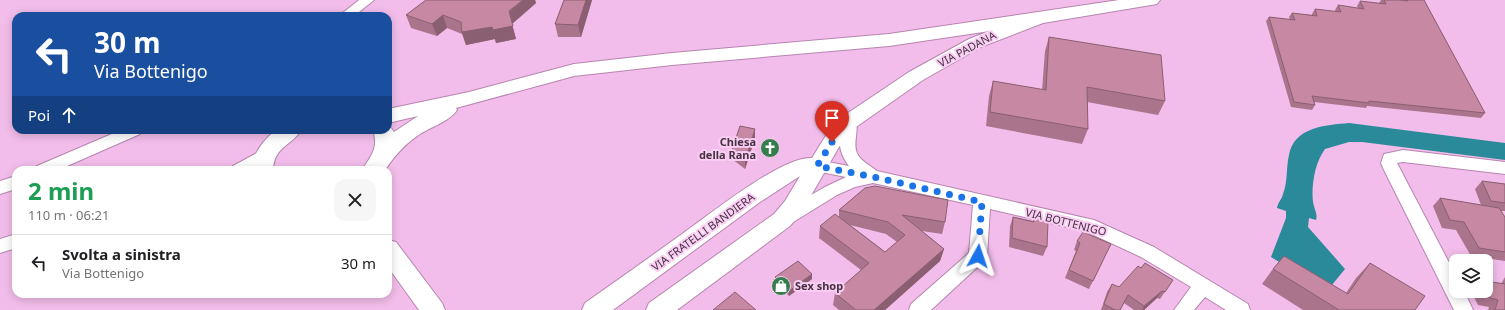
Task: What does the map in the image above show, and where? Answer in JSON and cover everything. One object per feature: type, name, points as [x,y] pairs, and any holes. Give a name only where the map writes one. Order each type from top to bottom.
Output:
[{"type":"main road","name":"VIA PADANA","points":[[817,166],[832,142],[849,122],[916,76],[975,43],[1039,18],[1151,0]]},
{"type":"main road","points":[[392,115],[469,99],[574,70],[672,59],[889,40],[1039,18]]},
{"type":"main road","points":[[376,166],[385,152],[399,137],[413,127],[469,99]]},
{"type":"main road","points":[[264,162],[286,134]]},
{"type":"main road","points":[[384,134],[386,138],[385,152]]},
{"type":"main road","name":"VIA FRATELLI BANDIERA","points":[[594,310],[752,196],[798,168],[806,165],[817,166]]},
{"type":"main road","points":[[658,310],[782,220],[793,207],[817,166]]},
{"type":"main road","points":[[752,196],[766,197],[777,202],[780,208],[782,220]]},
{"type":"main road","points":[[392,254],[434,310]]},
{"type":"street","points":[[351,12],[367,0]]},
{"type":"street","points":[[392,110],[411,111]]},
{"type":"street","points":[[849,122],[847,141],[848,154],[856,165],[874,177]]},
{"type":"street","points":[[51,166],[126,134]]},
{"type":"street","points":[[1464,310],[1392,170],[1389,163],[1390,158],[1403,156],[1505,168]]},
{"type":"street","points":[[252,166],[264,162]]},
{"type":"street","name":"VIA FRATELLI BANDIERA","points":[[817,166],[874,177]]},
{"type":"street","points":[[782,220],[831,191],[851,182],[874,177]]},
{"type":"street","name":"VIA BOTTENIGO","points":[[874,177],[1088,225],[1112,234],[1203,286],[1241,310]]},
{"type":"street","points":[[0,188],[12,184]]},
{"type":"street","points":[[918,310],[978,256],[982,202]]},
{"type":"street","points":[[0,246],[12,242]]},
{"type":"street","points":[[1183,310],[1203,286]]},
{"type":"shaded area","points":[[1349,123],[1505,143],[1505,160],[1362,142],[1349,142],[1325,149],[1316,167],[1313,182],[1313,202],[1316,220],[1309,218],[1308,227],[1345,269],[1327,291],[1271,257],[1286,218],[1286,211],[1277,208],[1285,189],[1289,155],[1297,138],[1312,129]]},
{"type":"building","points":[[426,0],[523,0],[509,11],[513,26],[493,30],[492,27],[462,32],[461,22],[443,15],[432,24],[406,15]]},
{"type":"building","points":[[564,0],[586,0],[578,25],[555,24]]},
{"type":"building","points":[[1384,0],[1424,0],[1485,113],[1369,101],[1369,103],[1312,96],[1315,105],[1294,102],[1269,17],[1295,20],[1292,13],[1317,16],[1315,9],[1341,12],[1338,5],[1364,9],[1360,1],[1386,4]]},
{"type":"building","points":[[1049,37],[1161,55],[1165,101],[1087,87],[1088,129],[990,112],[993,81],[1046,90]]},
{"type":"building","points":[[740,126],[755,129],[745,160],[732,150]]},
{"type":"building","points":[[1482,181],[1505,184],[1505,203],[1491,201]]},
{"type":"building","points":[[875,186],[948,200],[945,222],[902,215],[944,249],[874,310],[856,310],[835,293],[869,263],[820,226],[835,214],[885,252],[905,235],[888,222],[839,210],[865,188]]},
{"type":"building","points":[[1440,198],[1499,208],[1505,217],[1505,252],[1479,248],[1464,222],[1450,220]]},
{"type":"building","points":[[1013,217],[1034,222],[1034,219],[1048,222],[1047,247],[1012,238]]},
{"type":"building","points":[[1083,232],[1111,244],[1093,281],[1069,270],[1080,243],[1077,241]]},
{"type":"building","points":[[1284,256],[1348,294],[1370,263],[1425,296],[1415,310],[1339,310],[1273,269]]},
{"type":"building","points":[[798,261],[812,274],[789,291],[775,277]]},
{"type":"building","points":[[1145,263],[1173,280],[1165,292],[1162,291],[1144,306],[1128,295],[1120,310],[1115,310],[1104,304],[1112,284],[1119,287],[1138,266],[1141,268]]},
{"type":"building","points":[[1493,282],[1505,284],[1505,310],[1495,310],[1498,300],[1491,298],[1493,298]]},
{"type":"building","points":[[735,292],[756,310],[713,310]]},
{"type":"place","name":"Chiesa della Rana","points":[[770,148]]},
{"type":"place","name":"Sex shop","points":[[781,286]]},
{"type":"route","points":[[832,142],[817,166],[874,177],[982,202],[978,256]]}]
